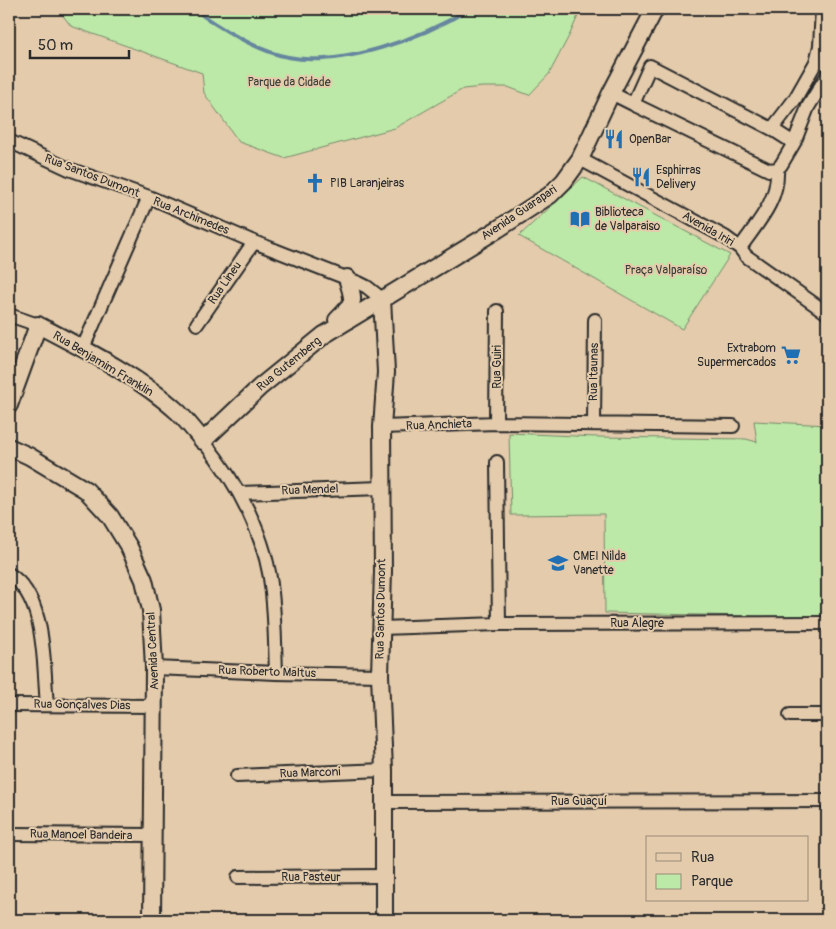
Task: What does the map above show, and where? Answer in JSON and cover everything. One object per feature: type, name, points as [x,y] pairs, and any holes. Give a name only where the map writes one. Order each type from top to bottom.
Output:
[{"type":"street","name":"Avenida Guarapari","points":[[382,299],[498,229],[550,195],[564,181],[580,159],[654,9]]},
{"type":"street","points":[[772,129],[822,62],[820,46],[822,9]]},
{"type":"street","points":[[630,57],[772,129],[794,143]]},
{"type":"street","points":[[633,104],[650,66]]},
{"type":"street","points":[[611,93],[769,170],[777,169],[781,165],[794,143],[808,107],[827,76]]},
{"type":"street","name":"Rua Santos Dumont","points":[[9,141],[69,169],[149,197]]},
{"type":"street","name":"Avenida Iriri","points":[[580,159],[726,237],[740,248],[746,256],[827,313]]},
{"type":"street","points":[[740,248],[772,201],[778,182],[777,169]]},
{"type":"street","name":"Rua Archimedes","points":[[83,348],[149,197],[254,242],[368,287],[382,299]]},
{"type":"street","name":"Rua Lineu","points":[[196,324],[254,242]]},
{"type":"street","points":[[331,331],[335,323],[351,306],[352,293],[347,278]]},
{"type":"street","name":"Rua Santos Dumont","points":[[382,299],[386,372],[382,427],[383,571],[380,675],[384,770],[384,920]]},
{"type":"street","name":"Rua Gutemberg","points":[[203,441],[260,387],[331,331],[382,299]]},
{"type":"street","name":"Rua Guiri","points":[[496,423],[497,311]]},
{"type":"street","name":"Rua Benjamim Franklin","points":[[9,315],[38,325],[83,348],[146,387],[178,412],[220,461],[239,493],[258,534],[269,575],[272,592],[276,673]]},
{"type":"street","points":[[350,319],[384,324]]},
{"type":"street","name":"Rua Itaunas","points":[[594,424],[595,320]]},
{"type":"street","points":[[9,405],[38,325]]},
{"type":"street","points":[[496,423],[733,426]]},
{"type":"street","name":"Rua Anchieta","points":[[382,427],[496,423]]},
{"type":"street","name":"Avenida Central","points":[[9,447],[30,456],[86,490],[110,516],[129,547],[144,580],[152,610],[155,706],[152,920]]},
{"type":"street","points":[[497,462],[499,624]]},
{"type":"street","name":"Rua Mendel","points":[[239,493],[381,488]]},
{"type":"street","points":[[9,574],[29,594],[39,620],[47,705]]},
{"type":"street","name":"Rua Alegre","points":[[381,628],[499,624],[827,624]]},
{"type":"street","name":"Rua Roberto Maltus","points":[[154,668],[380,675]]},
{"type":"street","name":"Rua Gonçalves Dias","points":[[9,705],[155,706]]},
{"type":"street","points":[[790,715],[827,715]]},
{"type":"street","name":"Rua Marconi","points":[[237,776],[384,770]]},
{"type":"street","name":"Rua Guaçuí","points":[[383,802],[827,801]]},
{"type":"street","name":"Rua Manoel Bandeira","points":[[9,834],[152,835]]},
{"type":"street","name":"Rua Pasteur","points":[[238,877],[384,876]]},
{"type":"green space","name":"Parque da Cidade","points":[[58,9],[581,9],[549,74],[529,95],[508,87],[463,89],[395,128],[284,158],[239,142],[204,93],[202,73],[71,26]]},
{"type":"green space","name":"Praça Valparaíso","points":[[583,177],[730,255],[682,329],[519,236]]},
{"type":"green space","points":[[754,421],[827,425],[827,616],[605,613],[604,514],[511,515],[509,433],[596,437],[746,439],[757,442]]},
{"type":"waterway","points":[[194,9],[226,31],[265,50],[288,57],[309,59],[333,58],[382,48],[429,30],[469,9]]},
{"type":"place","name":"OpenBar","points":[[614,139]]},
{"type":"place","name":"Esphirras Delivery","points":[[641,177]]},
{"type":"place","name":"PIB Laranjeiras","points":[[315,183]]},
{"type":"place","name":"Biblioteca de Valparaiso","points":[[580,219]]},
{"type":"place","name":"Extrabom Supermercados","points":[[791,355]]},
{"type":"place","name":"CMEI Nilda Vanette","points":[[558,563]]}]
